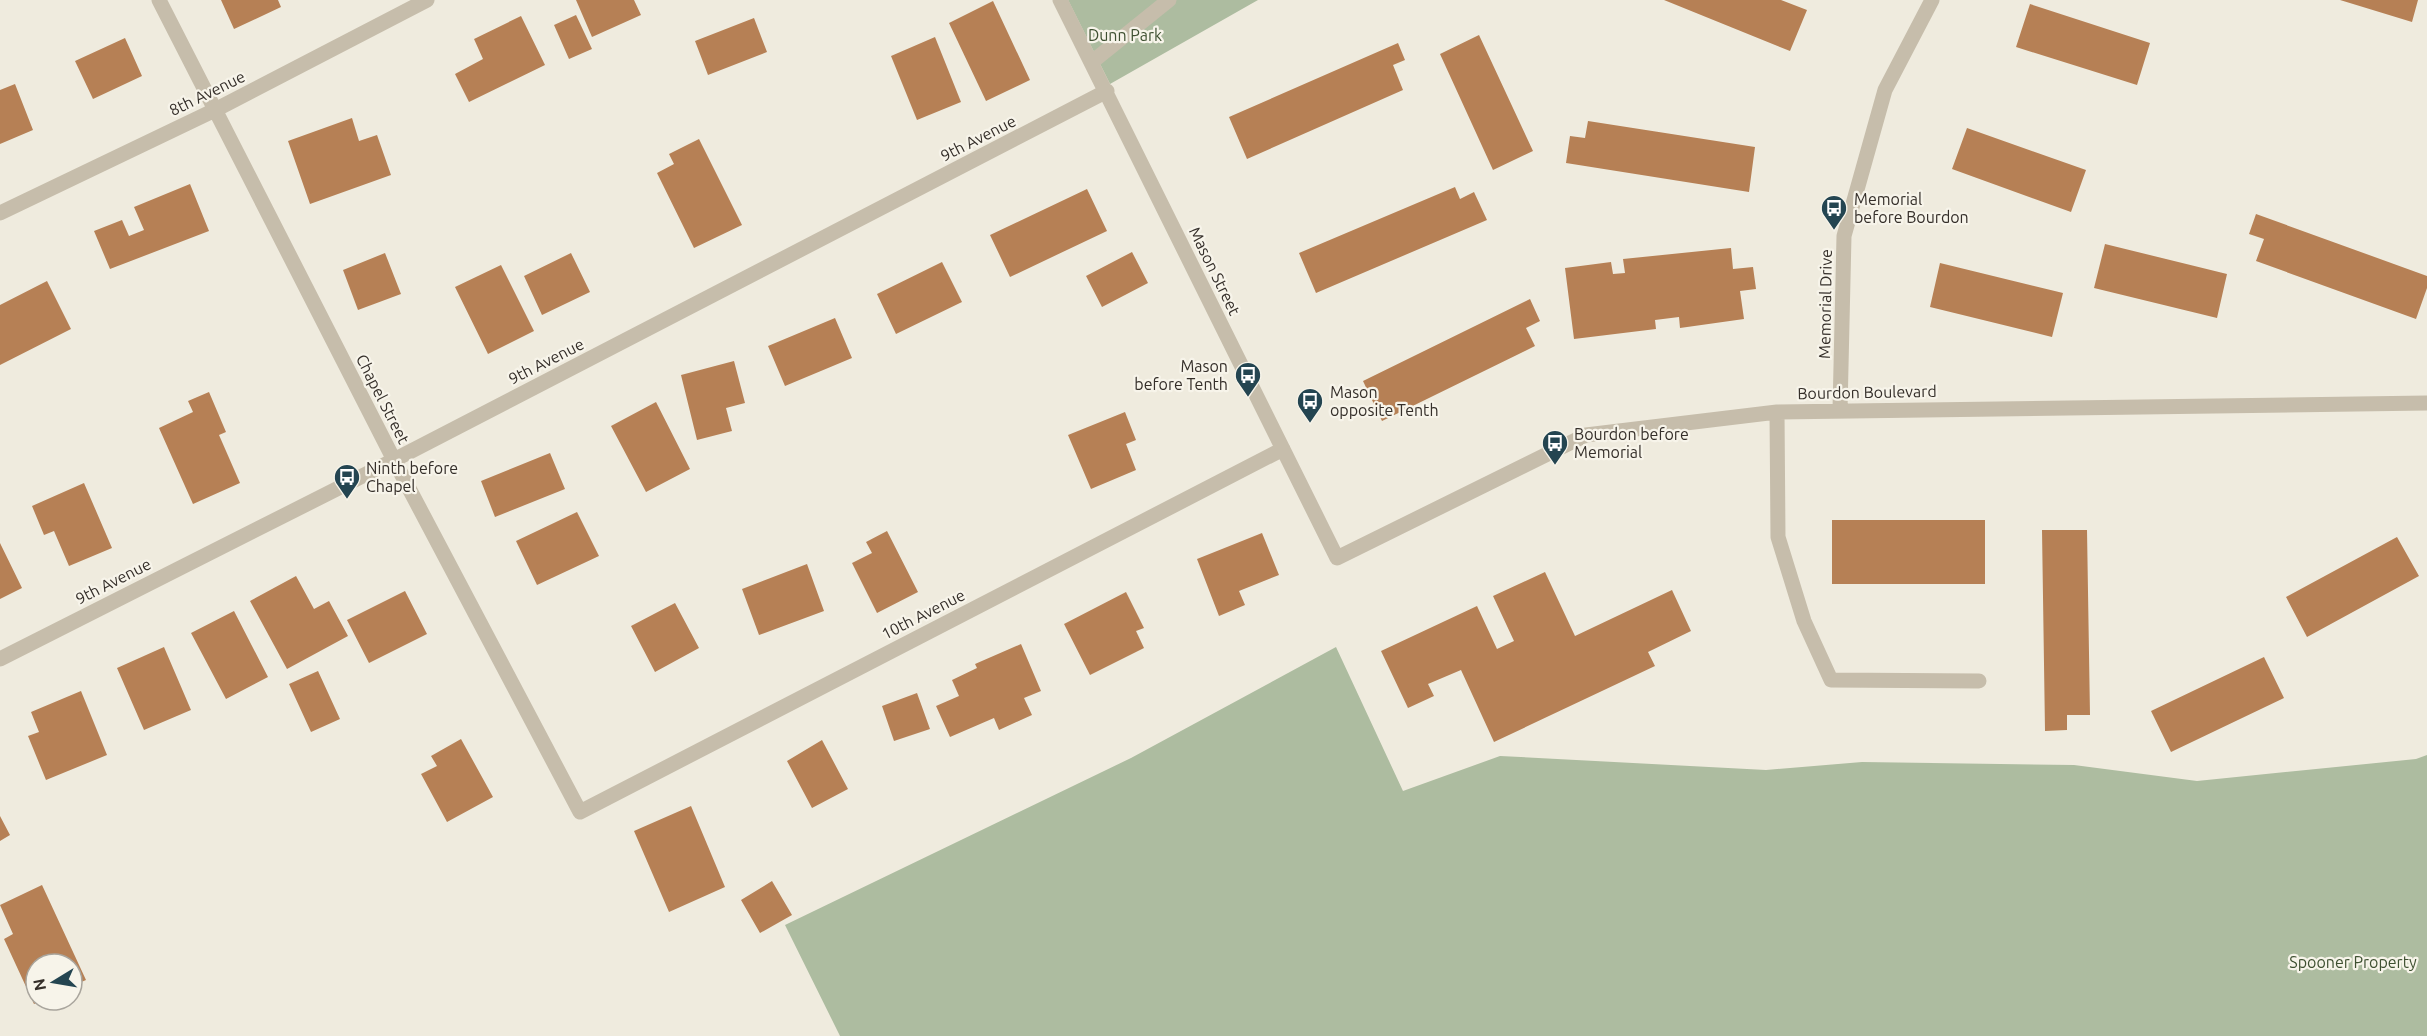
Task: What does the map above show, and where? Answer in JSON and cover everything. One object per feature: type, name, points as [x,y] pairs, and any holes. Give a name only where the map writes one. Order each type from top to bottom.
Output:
[{"type":"street","name":"Chapel Street","points":[[159,0],[394,460],[580,812]]},
{"type":"street","name":"8th Avenue","points":[[0,213],[215,110],[427,0]]},
{"type":"street","name":"Mason Street","points":[[1060,0],[1337,558]]},
{"type":"street","points":[[1092,63],[1168,0]]},
{"type":"street","name":"Memorial Drive","points":[[1840,410],[1844,236],[1886,90],[1932,0]]},
{"type":"street","name":"9th Avenue","points":[[0,659],[394,460],[1107,92]]},
{"type":"street","name":"Bourdon Boulevard","points":[[1337,558],[1586,435],[1777,412],[2427,403]]},
{"type":"street","points":[[1777,412],[1778,537],[1804,621],[1831,680],[1979,681]]},
{"type":"street","name":"10th Avenue","points":[[580,812],[1283,449]]},
{"type":"green space","name":"Dunn Park","points":[[1068,0],[1258,0],[1110,84]]},
{"type":"green space","name":"Spooner Property","points":[[1336,647],[1403,791],[1500,756],[1766,770],[1862,762],[2074,765],[2197,781],[2416,759],[2427,755],[2427,1036],[840,1036],[785,925],[1131,758]]},
{"type":"building","points":[[221,0],[278,0],[281,7],[234,29]]},
{"type":"building","points":[[576,0],[634,0],[641,15],[592,37]]},
{"type":"building","points":[[1664,0],[1781,0],[1807,10],[1790,51]]},
{"type":"building","points":[[2340,0],[2418,0],[2412,22]]},
{"type":"building","points":[[993,1],[1030,80],[986,101],[949,23]]},
{"type":"building","points":[[2030,4],[2150,43],[2137,85],[2016,47]]},
{"type":"building","points":[[576,15],[592,49],[569,59],[554,25]]},
{"type":"building","points":[[521,16],[545,65],[469,102],[455,74],[483,59],[474,39]]},
{"type":"building","points":[[754,18],[767,52],[708,75],[695,41]]},
{"type":"building","points":[[1479,35],[1533,151],[1493,170],[1440,54]]},
{"type":"building","points":[[935,37],[961,102],[917,120],[891,56]]},
{"type":"building","points":[[125,38],[142,76],[93,99],[75,61]]},
{"type":"building","points":[[1398,43],[1405,60],[1393,65],[1403,90],[1247,159],[1229,117]]},
{"type":"building","points":[[15,84],[33,130],[0,144],[0,90]]},
{"type":"building","points":[[352,118],[359,141],[377,135],[391,175],[310,204],[288,141]]},
{"type":"building","points":[[1588,121],[1755,147],[1749,192],[1566,163],[1570,136],[1585,138]]},
{"type":"building","points":[[1967,128],[2086,170],[2071,212],[1952,169]]},
{"type":"building","points":[[699,139],[742,225],[694,248],[657,173],[674,164],[669,154]]},
{"type":"building","points":[[190,184],[209,231],[110,269],[94,231],[122,220],[129,236],[144,230],[134,207]]},
{"type":"building","points":[[1455,187],[1460,199],[1474,192],[1487,220],[1316,293],[1299,253]]},
{"type":"building","points":[[1087,189],[1107,231],[1010,277],[990,235]]},
{"type":"building","points":[[2256,214],[2427,276],[2427,288],[2416,319],[2256,261],[2264,239],[2249,234]]},
{"type":"building","points":[[2105,244],[2227,274],[2217,318],[2094,288]]},
{"type":"building","points":[[1731,248],[1733,269],[1753,267],[1756,289],[1740,291],[1744,319],[1680,328],[1679,317],[1655,320],[1656,329],[1574,339],[1565,268],[1611,262],[1613,274],[1625,273],[1623,259]]},
{"type":"building","points":[[1132,252],[1148,283],[1102,307],[1086,276]]},
{"type":"building","points":[[385,253],[401,294],[358,310],[343,270]]},
{"type":"building","points":[[571,253],[590,292],[542,315],[524,276]]},
{"type":"building","points":[[942,262],[962,302],[896,334],[877,294]]},
{"type":"building","points":[[1940,263],[2063,293],[2052,337],[1930,307]]},
{"type":"building","points":[[501,265],[534,331],[488,354],[455,287]]},
{"type":"building","points":[[47,281],[71,329],[0,365],[0,305]]},
{"type":"building","points":[[1530,299],[1540,321],[1526,328],[1535,346],[1382,421],[1363,381]]},
{"type":"building","points":[[835,318],[852,358],[785,386],[768,346]]},
{"type":"building","points":[[734,361],[745,403],[726,408],[732,431],[697,440],[681,375]]},
{"type":"building","points":[[209,392],[226,432],[219,435],[240,483],[193,504],[159,428],[193,412],[188,401]]},
{"type":"building","points":[[656,402],[690,469],[646,492],[611,426]]},
{"type":"building","points":[[1125,412],[1136,440],[1126,444],[1136,470],[1091,489],[1068,435]]},
{"type":"building","points":[[550,453],[565,489],[495,517],[481,481]]},
{"type":"building","points":[[84,483],[112,548],[69,566],[54,531],[44,535],[32,506]]},
{"type":"building","points":[[577,512],[599,556],[537,585],[516,541]]},
{"type":"building","points":[[1832,520],[1985,520],[1985,584],[1832,584]]},
{"type":"building","points":[[2042,530],[2087,530],[2090,715],[2067,715],[2067,730],[2045,731]]},
{"type":"building","points":[[887,531],[918,592],[877,613],[852,563],[872,553],[866,542]]},
{"type":"building","points":[[1262,533],[1279,575],[1239,591],[1245,605],[1219,616],[1197,559]]},
{"type":"building","points":[[2397,537],[2419,576],[2307,637],[2286,597]]},
{"type":"building","points":[[0,543],[22,588],[0,599]]},
{"type":"building","points":[[807,564],[824,611],[759,635],[742,589]]},
{"type":"building","points":[[1545,572],[1575,636],[1672,590],[1691,631],[1648,652],[1655,666],[1494,742],[1461,670],[1428,684],[1434,696],[1408,708],[1381,651],[1477,606],[1497,649],[1514,641],[1493,596]]},
{"type":"building","points":[[296,576],[314,609],[329,601],[348,636],[287,669],[250,601]]},
{"type":"building","points":[[405,591],[427,634],[369,663],[347,620]]},
{"type":"building","points":[[1126,592],[1144,628],[1136,631],[1144,648],[1090,675],[1064,624]]},
{"type":"building","points":[[675,603],[699,648],[655,672],[631,626]]},
{"type":"building","points":[[234,611],[268,677],[226,699],[191,633]]},
{"type":"building","points":[[1021,644],[1041,691],[1024,698],[1032,715],[999,730],[994,718],[950,737],[936,706],[959,696],[952,680],[977,668],[975,664]]},
{"type":"building","points":[[164,647],[191,710],[144,730],[117,668]]},
{"type":"building","points":[[2264,657],[2284,698],[2171,752],[2151,711]]},
{"type":"building","points":[[318,671],[340,719],[311,732],[289,684]]},
{"type":"building","points":[[81,691],[107,755],[46,780],[28,736],[39,732],[31,712]]},
{"type":"building","points":[[917,693],[930,729],[894,741],[882,706]]},
{"type":"building","points":[[461,739],[493,797],[447,822],[421,774],[437,766],[431,756]]},
{"type":"building","points":[[822,740],[848,789],[812,808],[787,761]]},
{"type":"building","points":[[691,806],[725,887],[669,912],[634,831]]},
{"type":"building","points":[[0,816],[10,835],[0,841]]},
{"type":"building","points":[[772,881],[792,915],[760,933],[741,900]]},
{"type":"building","points":[[42,885],[73,952],[24,952],[24,982],[4,939],[13,934],[0,905]]},
{"type":"place","name":"Memorial before Bourdon","points":[[1834,231]]},
{"type":"place","name":"Mason before Tenth","points":[[1248,398]]},
{"type":"place","name":"Mason opposite Tenth","points":[[1310,424]]},
{"type":"place","name":"Bourdon before Memorial","points":[[1555,466]]},
{"type":"place","name":"Ninth before Chapel","points":[[347,500]]}]
